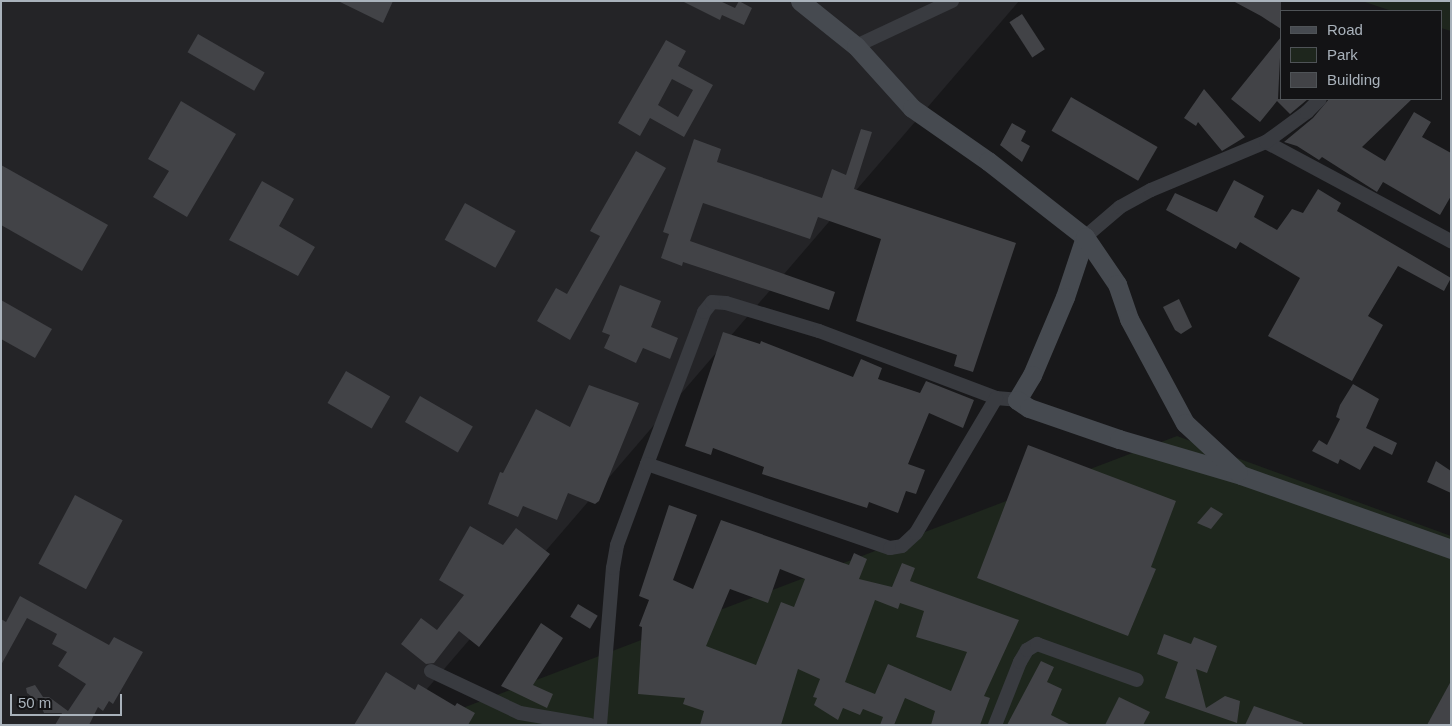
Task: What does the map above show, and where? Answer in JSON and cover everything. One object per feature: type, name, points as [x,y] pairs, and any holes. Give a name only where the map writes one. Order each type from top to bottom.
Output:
[{"type":"street","points":[[800,1],[856,46],[912,108],[988,161],[1085,237],[1117,284],[1129,319],[1186,423],[1241,475]]},
{"type":"street","points":[[856,46],[952,1]]},
{"type":"street","points":[[1017,400],[1032,375],[1065,297],[1085,237],[1120,207],[1152,190],[1266,142],[1307,112],[1319,100]]},
{"type":"street","points":[[1266,142],[1451,241]]},
{"type":"street","points":[[600,725],[613,568],[617,545],[704,312],[712,302],[726,302],[819,331],[996,398],[1017,400],[1029,408],[1119,439],[1241,475],[1451,549]]},
{"type":"street","points":[[648,464],[890,548],[902,546],[916,533],[996,398]]},
{"type":"street","points":[[996,725],[1020,662],[1027,650],[1037,644],[1136,680]]},
{"type":"street","points":[[431,671],[517,719],[590,725]]},
{"type":"shaded area","points":[[1,1],[1019,1],[396,725],[1,725]]},
{"type":"green space","points":[[1362,1],[1451,1],[1451,31],[1442,28],[1442,10],[1389,10]]},
{"type":"green space","points":[[1177,436],[1451,536],[1451,725],[418,725]]},
{"type":"building","points":[[338,1],[393,1],[383,23]]},
{"type":"building","points":[[682,1],[720,1],[735,8],[739,1],[752,8],[744,25],[722,15],[720,20]]},
{"type":"building","points":[[1233,1],[1281,1],[1280,28]]},
{"type":"building","points":[[1022,14],[1045,49],[1032,57],[1009,22]]},
{"type":"building","points":[[198,34],[265,72],[254,91],[188,52]]},
{"type":"building","points":[[1280,38],[1278,99],[1307,100],[1290,114],[1277,101],[1260,122],[1231,99]]},
{"type":"building","points":[[666,40],[686,51],[678,66],[713,85],[684,137],[650,118],[640,136],[618,123]],"holes":[[[672,79],[693,90],[678,117],[658,105]]]},
{"type":"building","points":[[1204,89],[1245,137],[1222,151],[1198,122],[1196,126],[1184,118]]},
{"type":"building","points":[[1071,97],[1158,147],[1138,181],[1052,131]]},
{"type":"building","points":[[1328,100],[1411,100],[1362,147],[1385,161],[1414,112],[1431,122],[1422,137],[1451,153],[1451,196],[1440,215],[1383,182],[1377,192],[1322,157],[1319,160],[1297,146],[1284,142],[1313,118]]},
{"type":"building","points":[[181,101],[236,134],[187,217],[153,197],[169,171],[148,159]]},
{"type":"building","points":[[1012,123],[1026,131],[1021,141],[1030,146],[1022,162],[1000,145]]},
{"type":"building","points":[[861,129],[872,132],[854,189],[1016,243],[973,372],[954,366],[957,355],[856,321],[881,239],[818,217],[810,239],[703,203],[690,241],[835,292],[829,310],[683,262],[682,266],[661,258],[669,234],[663,232],[694,139],[721,149],[717,162],[822,198],[832,169],[846,175]]},
{"type":"building","points":[[636,151],[666,168],[570,340],[537,321],[556,288],[567,294],[600,236],[590,231]]},
{"type":"building","points":[[1,165],[108,225],[82,271],[1,225]]},
{"type":"building","points":[[1234,180],[1264,196],[1254,217],[1277,230],[1292,209],[1303,213],[1318,189],[1341,203],[1337,211],[1451,278],[1444,291],[1398,266],[1368,316],[1383,325],[1352,381],[1268,336],[1300,278],[1240,242],[1236,249],[1166,210],[1175,193],[1217,212]]},
{"type":"building","points":[[262,181],[294,199],[279,226],[315,247],[298,276],[229,240]]},
{"type":"building","points":[[465,203],[516,231],[495,268],[445,240]]},
{"type":"building","points":[[620,285],[661,301],[651,327],[678,338],[670,359],[643,348],[636,363],[604,348],[610,335],[602,332]]},
{"type":"building","points":[[1179,299],[1192,327],[1181,334],[1175,330],[1163,307]]},
{"type":"building","points":[[1,300],[52,329],[35,358],[1,339]]},
{"type":"building","points":[[723,332],[760,344],[761,341],[853,377],[861,359],[882,368],[878,379],[920,393],[926,381],[974,400],[963,428],[929,413],[908,464],[925,470],[916,494],[906,491],[898,513],[869,502],[867,508],[762,474],[764,467],[713,448],[711,455],[685,446]]},
{"type":"building","points":[[346,371],[390,396],[372,429],[328,403]]},
{"type":"building","points":[[1353,384],[1379,399],[1366,428],[1397,443],[1392,455],[1374,446],[1360,470],[1340,459],[1338,464],[1312,451],[1319,440],[1327,445],[1340,419],[1336,417],[1340,405]]},
{"type":"building","points":[[589,385],[639,403],[599,501],[595,504],[568,493],[557,520],[523,506],[518,517],[488,504],[500,472],[503,473],[536,409],[570,427]]},
{"type":"building","points":[[420,396],[473,426],[458,452],[405,422]]},
{"type":"building","points":[[1028,445],[1176,501],[1151,567],[1156,569],[1128,636],[977,578]]},
{"type":"building","points":[[1436,461],[1451,471],[1451,493],[1427,482]]},
{"type":"building","points":[[75,495],[123,520],[86,589],[38,564]]},
{"type":"building","points":[[669,505],[697,515],[673,580],[693,589],[721,520],[849,565],[854,553],[867,559],[859,579],[892,587],[902,563],[915,568],[910,581],[1019,620],[984,696],[990,698],[980,725],[931,725],[935,711],[905,698],[894,725],[880,725],[883,717],[863,709],[860,715],[843,708],[838,720],[814,705],[817,698],[813,697],[820,679],[798,669],[781,725],[700,725],[704,711],[683,704],[685,698],[638,694],[642,627],[639,626],[649,600],[639,596]],"holes":[[[780,569],[805,579],[794,607],[781,602],[756,665],[706,646],[730,589],[768,603]],[[875,600],[898,609],[900,603],[924,611],[916,637],[967,652],[951,691],[888,664],[875,694],[845,682]]]},
{"type":"building","points":[[1211,507],[1223,514],[1211,529],[1197,523]]},
{"type":"building","points":[[470,526],[503,545],[516,528],[550,554],[479,647],[459,631],[434,663],[426,664],[401,644],[421,618],[437,630],[464,595],[439,580]]},
{"type":"building","points":[[20,596],[109,645],[114,637],[143,652],[113,704],[109,701],[103,711],[98,707],[89,725],[55,725],[62,713],[44,713],[39,702],[27,693],[26,688],[35,685],[43,697],[49,697],[68,711],[86,684],[58,666],[67,652],[52,644],[57,634],[27,618],[1,665],[1,619],[6,622]]},
{"type":"building","points":[[578,604],[598,616],[590,629],[570,617]]},
{"type":"building","points":[[541,623],[563,638],[533,685],[553,694],[547,708],[501,686]]},
{"type":"building","points":[[1164,634],[1191,644],[1194,637],[1217,646],[1207,673],[1196,669],[1206,708],[1225,696],[1240,701],[1237,723],[1165,698],[1178,662],[1157,654]]},
{"type":"building","points":[[1041,661],[1054,667],[1047,682],[1062,689],[1051,715],[1071,725],[1007,725]]},
{"type":"building","points":[[386,672],[415,690],[418,684],[455,706],[457,703],[475,713],[468,725],[354,725]]},
{"type":"building","points":[[1451,681],[1451,725],[1427,725]]},
{"type":"building","points":[[1119,697],[1150,712],[1143,725],[1105,725]]},
{"type":"building","points":[[1254,706],[1303,723],[1302,725],[1245,725]]}]
